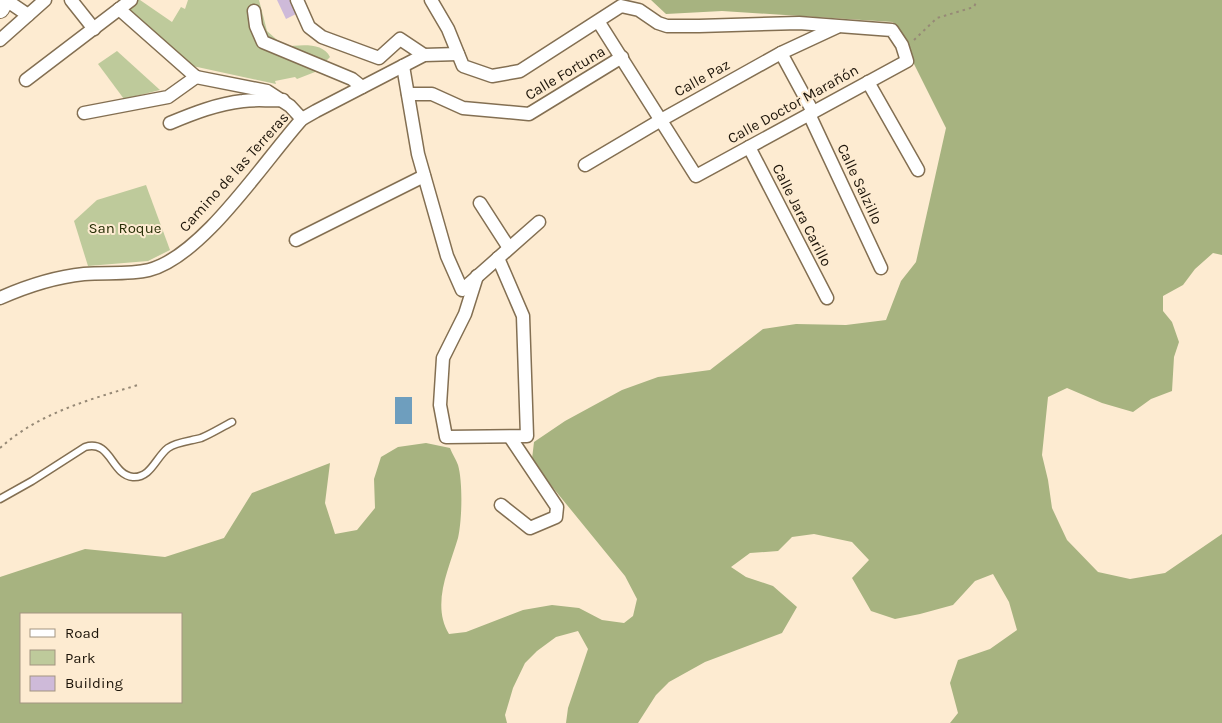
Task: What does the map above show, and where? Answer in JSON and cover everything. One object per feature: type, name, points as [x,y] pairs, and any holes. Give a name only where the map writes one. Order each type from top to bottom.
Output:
[{"type":"main road","points":[[0,9],[6,0]]},
{"type":"street","points":[[6,0],[28,15]]},
{"type":"street","points":[[0,40],[45,0]]},
{"type":"street","points":[[71,0],[94,29]]},
{"type":"street","points":[[26,80],[130,0]]},
{"type":"street","points":[[296,0],[309,27],[322,37],[379,58],[400,39],[424,55]]},
{"type":"street","points":[[431,0],[448,29],[463,66],[492,76],[520,71],[621,6],[639,10],[666,26],[799,23],[892,30],[902,45]]},
{"type":"street","points":[[119,9],[196,77],[267,91],[283,100],[302,119]]},
{"type":"street","points":[[254,11],[256,26],[263,42],[352,79],[362,87]]},
{"type":"street","points":[[598,21],[661,120]]},
{"type":"street","name":"Calle Paz","points":[[585,165],[780,53],[839,26]]},
{"type":"street","name":"Calle Doctor Marañón","points":[[661,120],[696,176],[906,61],[902,45]]},
{"type":"street","name":"Calle Salzillo","points":[[780,53],[811,113],[881,268]]},
{"type":"street","name":"Camino de las Terreras","points":[[0,298],[54,279],[85,274],[137,272],[156,268],[173,260],[215,222],[302,119],[424,55],[458,54]]},
{"type":"street","name":"Calle Fortuna","points":[[408,94],[432,94],[463,108],[529,114],[622,57]]},
{"type":"street","points":[[404,66],[418,154],[447,256],[462,290],[539,222]]},
{"type":"street","points":[[84,113],[168,97],[196,77]]},
{"type":"street","points":[[868,82],[918,170]]},
{"type":"street","points":[[170,123],[223,104],[245,100],[283,100]]},
{"type":"street","name":"Calle Jara Carillo","points":[[749,147],[827,298]]},
{"type":"street","points":[[296,240],[424,176]]},
{"type":"street","points":[[480,203],[509,248]]},
{"type":"street","points":[[477,276],[465,314],[443,358],[440,405],[446,437],[527,436],[522,316],[498,258]]},
{"type":"street","points":[[501,506],[530,528],[556,517],[557,507],[510,437]]},
{"type":"lane","points":[[0,499],[90,445],[99,446],[104,449],[126,475],[138,477],[144,475],[149,470],[166,449],[203,437],[232,422]]},
{"type":"path","points":[[902,45],[911,42],[937,18],[974,7],[977,0]]},
{"type":"path","points":[[0,448],[21,430],[51,414],[82,402],[138,385]]},
{"type":"green space","points":[[135,0],[140,0],[172,22],[181,7],[185,9],[188,0],[259,0],[267,31],[285,47],[304,45],[316,47],[327,52],[330,57],[315,72],[297,79],[295,77],[275,81],[276,84],[188,65],[126,8]]},
{"type":"green space","points":[[651,0],[1222,0],[1222,255],[1213,253],[1195,269],[1183,285],[1163,296],[1163,311],[1172,322],[1179,342],[1174,357],[1172,391],[1151,399],[1133,412],[1102,403],[1067,388],[1048,397],[1042,455],[1052,508],[1067,540],[1098,572],[1130,579],[1165,573],[1222,534],[1222,723],[950,723],[958,713],[950,683],[958,660],[990,649],[1017,630],[1009,602],[993,574],[975,581],[953,605],[895,619],[871,611],[852,578],[869,560],[852,542],[814,534],[792,537],[778,551],[750,553],[731,567],[746,577],[773,586],[797,607],[782,633],[705,662],[669,682],[656,695],[638,723],[566,723],[568,708],[588,649],[578,631],[556,637],[525,663],[513,688],[505,715],[507,723],[0,723],[0,577],[85,549],[165,557],[224,538],[252,493],[330,463],[325,503],[335,534],[357,530],[375,508],[374,479],[381,457],[398,447],[426,443],[450,448],[460,472],[461,512],[459,531],[443,586],[442,599],[444,623],[449,634],[466,632],[523,610],[552,605],[579,608],[602,620],[624,623],[633,616],[637,599],[625,576],[545,478],[532,459],[534,442],[565,421],[622,390],[658,377],[710,370],[763,329],[796,324],[846,325],[886,320],[901,281],[916,262],[946,128],[893,22],[722,11],[666,14]]},
{"type":"green space","points":[[117,51],[160,90],[124,99],[98,64]]},
{"type":"green space","name":"San Roque","points":[[146,185],[170,250],[148,261],[88,266],[74,221],[97,200]]},
{"type":"water","points":[[395,397],[412,397],[412,424],[395,424]]},
{"type":"building","points":[[277,0],[291,0],[298,13],[286,19]]}]
